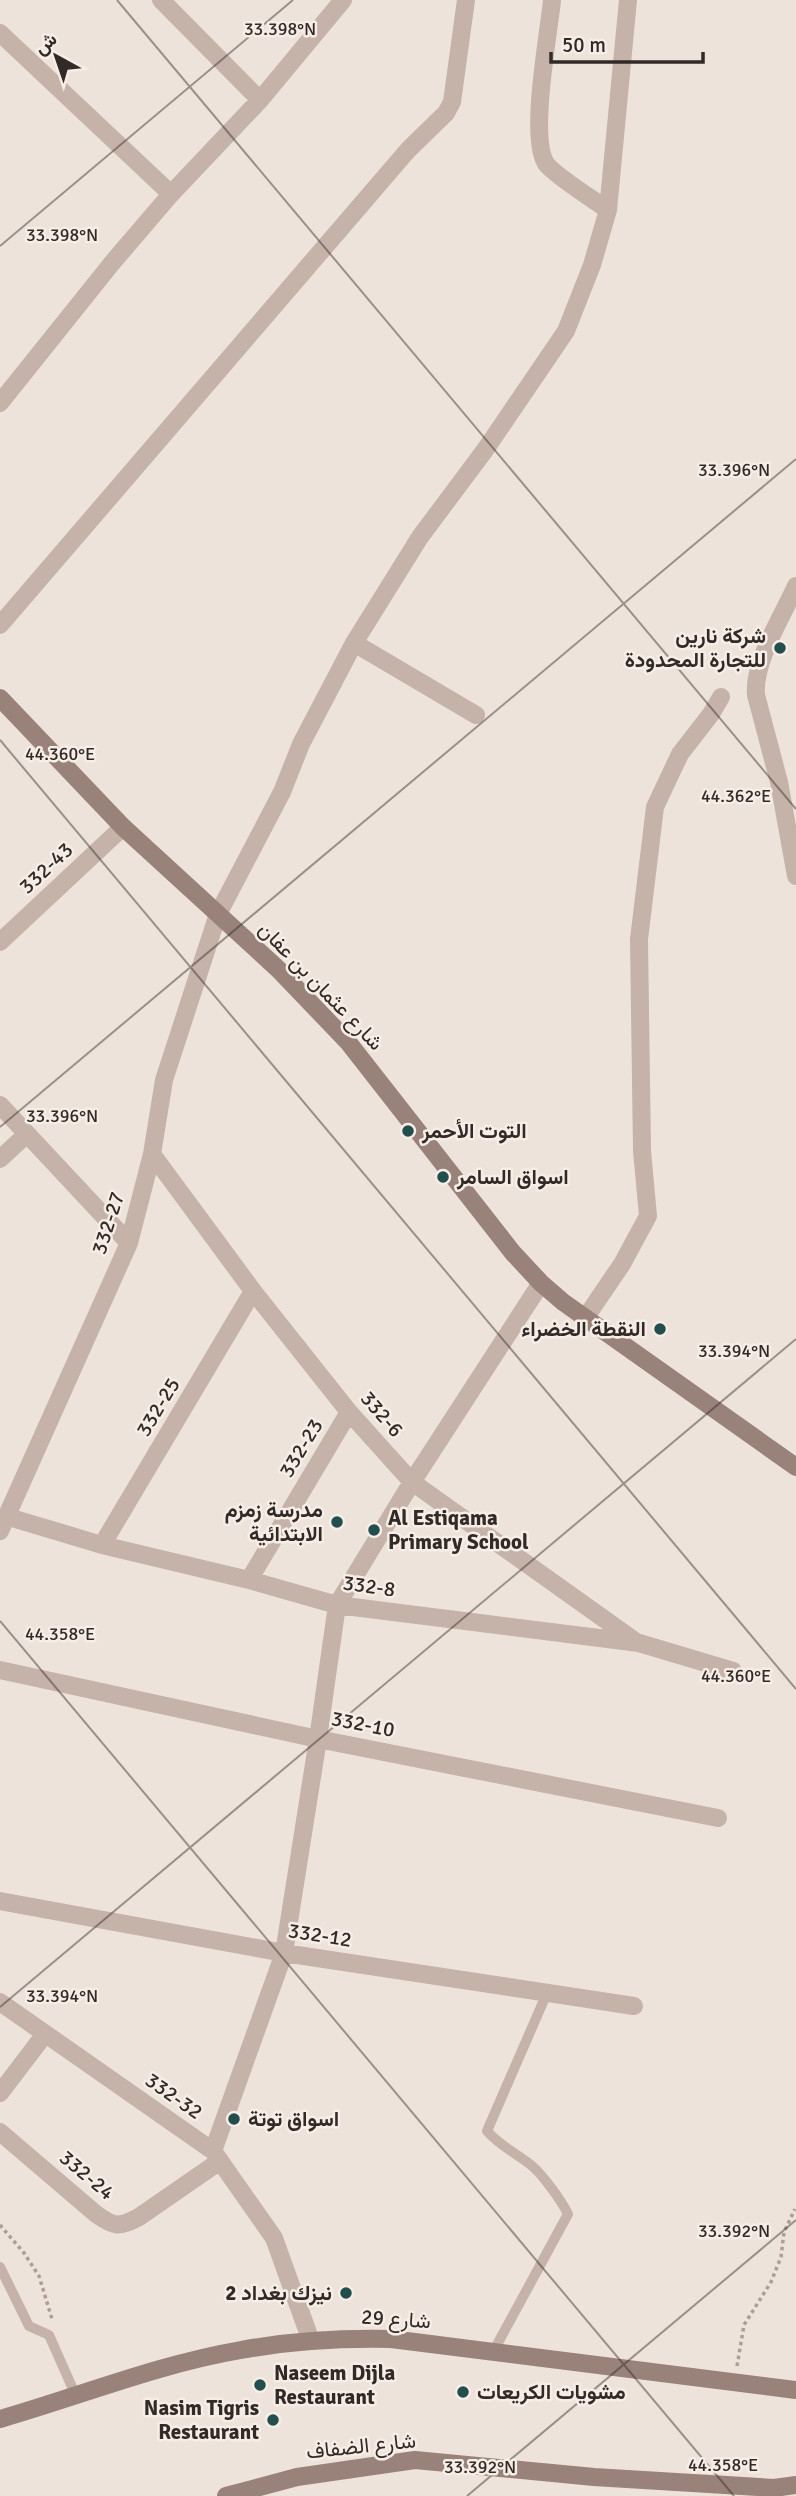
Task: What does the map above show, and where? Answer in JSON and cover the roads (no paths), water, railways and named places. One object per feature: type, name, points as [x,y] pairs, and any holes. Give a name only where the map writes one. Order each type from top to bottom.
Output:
[{"type":"street","points":[[161,0],[260,100]]},
{"type":"street","points":[[551,0],[539,118],[539,145],[547,164],[608,210]]},
{"type":"street","name":"332-27","points":[[3,1523],[130,1243],[152,1154],[164,1080],[218,914],[282,792],[301,744],[354,643],[420,537],[485,450],[566,331],[592,265],[608,210],[628,0]]},
{"type":"street","points":[[0,625],[408,150],[446,113],[452,102],[461,1]]},
{"type":"street","points":[[0,403],[171,194],[260,100],[335,3]]},
{"type":"street","points":[[0,33],[171,194]]},
{"type":"street","points":[[796,586],[789,621],[761,662],[755,682],[758,706],[787,781],[796,872]]},
{"type":"street","points":[[354,643],[476,715]]},
{"type":"street","points":[[586,1317],[622,1265],[648,1216],[642,1151],[639,939],[655,807],[680,754],[721,697]]},
{"type":"street","name":"شارع عثمان بن عفان","points":[[3,707],[123,827],[278,969],[348,1042],[513,1254],[541,1283],[796,1466]]},
{"type":"street","name":"332-43","points":[[0,942],[123,827]]},
{"type":"street","points":[[0,1105],[130,1243]]},
{"type":"street","points":[[0,1159],[27,1133]]},
{"type":"street","name":"332-6","points":[[152,1154],[253,1292],[349,1412],[412,1482],[639,1643]]},
{"type":"street","points":[[216,2156],[284,1953],[337,1605],[412,1482],[541,1283]]},
{"type":"street","name":"332-25","points":[[102,1545],[253,1292]]},
{"type":"street","name":"332-23","points":[[249,1580],[349,1412]]},
{"type":"street","name":"332-8","points":[[3,1523],[249,1580],[337,1605],[639,1643],[733,1671]]},
{"type":"street","name":"332-10","points":[[0,1670],[318,1739],[718,1818]]},
{"type":"street","name":"332-12","points":[[0,1901],[284,1953],[634,2006]]},
{"type":"street","name":"332-32","points":[[0,2002],[216,2156],[274,2238],[311,2342]]},
{"type":"street","points":[[0,2093],[45,2034]]},
{"type":"street","name":"332-24","points":[[0,2132],[112,2225],[125,2225],[139,2217],[216,2156]]},
{"type":"street","name":"شارع 29","points":[[0,2419],[155,2372],[242,2350],[351,2338],[391,2339],[796,2390]]},
{"type":"street","name":"شارع الضفاف","points":[[226,2496],[297,2477],[415,2460],[594,2477],[774,2488],[796,2485]]},
{"type":"lane","points":[[493,2352],[568,2214],[561,2201],[531,2166],[497,2142],[487,2131],[547,1993]]},
{"type":"lane","points":[[0,2267],[29,2326],[49,2335],[76,2396]]},
{"type":"place","name":"شركة نارين للتجارة المحدودة","points":[[780,648]]},
{"type":"place","name":"التوت الأحمر","points":[[408,1131]]},
{"type":"place","name":"اسواق السامر","points":[[443,1177]]},
{"type":"place","name":"النقطة الخضراء","points":[[660,1329]]},
{"type":"place","name":"مدرسة زمزم الابتدائية","points":[[337,1522]]},
{"type":"place","name":"Al Estiqama Primary School","points":[[374,1530]]},
{"type":"place","name":"اسواق توتة","points":[[234,2119]]},
{"type":"place","name":"نيزك بغداد 2","points":[[346,2293]]},
{"type":"place","name":"Naseem Dijla Restaurant","points":[[260,2385]]},
{"type":"place","name":"مشويات الكريعات","points":[[463,2392]]},
{"type":"place","name":"Nasim Tigris Restaurant","points":[[273,2420]]}]
